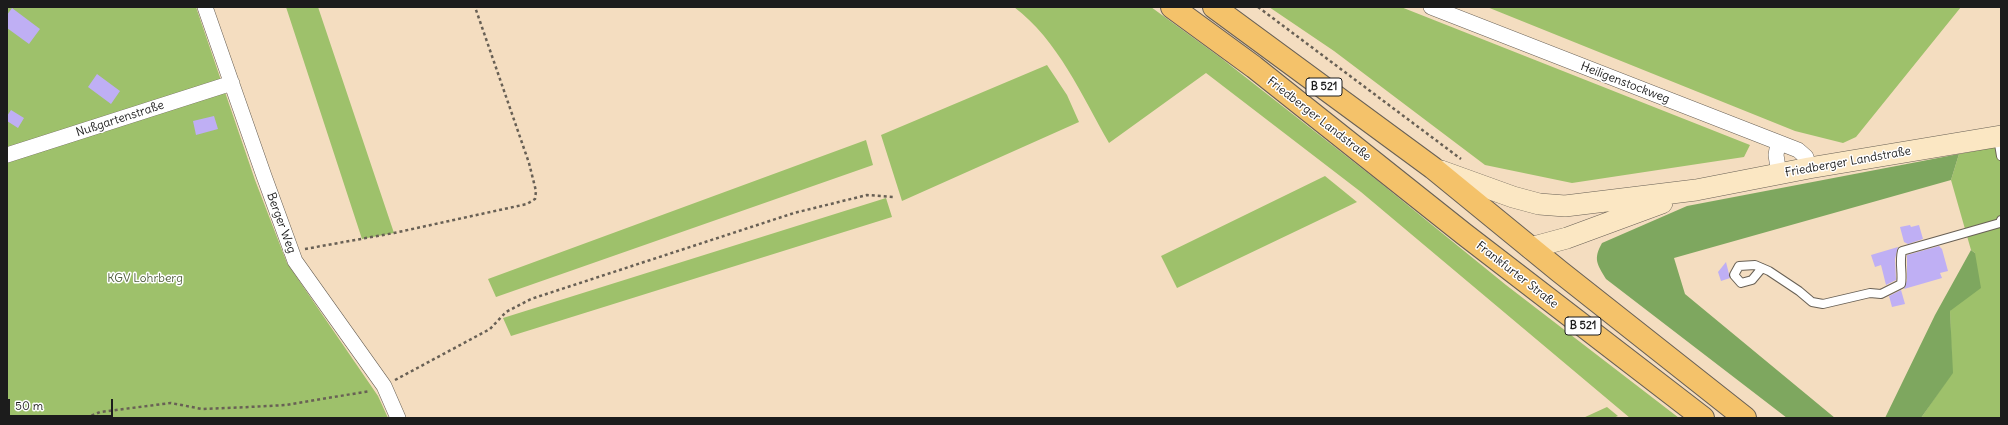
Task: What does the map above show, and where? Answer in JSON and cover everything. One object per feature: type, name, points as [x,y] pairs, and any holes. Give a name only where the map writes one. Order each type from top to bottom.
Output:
[{"type":"main road","name":"Friedberger Landstraße","points":[[1172,7],[1304,106],[1464,234]]},
{"type":"main road","name":"Friedberger Landstraße","points":[[1214,7],[1433,168],[1530,248]]},
{"type":"main road","points":[[1464,234],[1503,246],[1530,248]]},
{"type":"main road","name":"Frankfurter Straße","points":[[1464,234],[1703,418]]},
{"type":"main road","name":"B 521","points":[[1530,248],[1745,418]]},
{"type":"street","name":"Berger Weg","points":[[205,7],[295,261],[383,384],[398,418]]},
{"type":"street","name":"Heiligenstockweg","points":[[1431,7],[1798,150],[1806,157],[1809,168]]},
{"type":"street","name":"Nußgartenstraße","points":[[7,155],[232,84]]},
{"type":"street","points":[[1778,143],[1776,155],[1780,174]]},
{"type":"street","name":"Friedberger Landstraße","points":[[1433,168],[1486,189],[1539,204],[1565,206],[1696,190],[1809,168],[2000,143]]},
{"type":"street","name":"Friedberger Landstraße","points":[[1530,248],[1543,246],[1567,238],[1696,190]]},
{"type":"lane","points":[[1762,268],[1799,291],[1812,302],[1823,304],[1870,293],[1881,294],[1901,284],[1903,276],[1900,259],[1902,251],[2000,223],[2001,220]]},
{"type":"path","points":[[291,251],[447,222],[527,204],[535,199],[536,191],[529,163],[475,7]]},
{"type":"path","points":[[1258,7],[1464,161]]},
{"type":"path","points":[[86,418],[100,412],[171,403],[202,409],[286,404],[370,392],[490,329],[506,312],[531,299],[794,213],[867,195],[894,197]]},
{"type":"green space","name":"KGV Lohrberg","points":[[7,7],[196,7],[255,180],[287,263],[378,396],[388,418],[7,418]]},
{"type":"green space","points":[[286,7],[318,7],[394,233],[362,239]]},
{"type":"green space","points":[[1014,7],[1151,7],[1221,58],[1378,181],[1506,285],[1679,418],[1630,418],[1361,192],[1206,73],[1109,143],[1079,88],[1056,52],[1030,20]]},
{"type":"green space","points":[[1269,7],[1401,7],[1750,145],[1744,157],[1572,183],[1485,165],[1334,51]]},
{"type":"green space","points":[[1487,7],[1961,7],[1856,137],[1843,143],[1795,131]]},
{"type":"green space","points":[[1047,65],[1067,95],[1079,122],[902,201],[881,135]]},
{"type":"green space","points":[[866,140],[873,165],[496,297],[488,279]]},
{"type":"green space","points":[[2001,146],[2001,418],[1921,418],[1952,373],[1950,311],[1975,253],[1971,250],[1951,180],[1959,154]]},
{"type":"green space","points":[[1959,154],[1951,180],[1674,258],[1685,294],[1835,418],[1787,418],[1606,279],[1598,265],[1597,257],[1602,243],[1687,206]]},
{"type":"green space","points":[[1325,176],[1357,202],[1177,288],[1161,256]]},
{"type":"green space","points":[[886,198],[892,217],[511,336],[503,318]]},
{"type":"green space","points":[[1971,250],[1975,253],[1981,288],[1950,311],[1953,373],[1921,418],[1885,418],[1935,315]]},
{"type":"green space","points":[[1607,407],[1618,416],[1613,418],[1583,418]]},
{"type":"building","points":[[12,8],[40,29],[29,44],[7,28],[7,15]]},
{"type":"building","points":[[97,74],[120,91],[111,104],[88,87]]},
{"type":"building","points":[[11,110],[24,118],[18,128],[7,121],[7,116]]},
{"type":"building","points":[[214,116],[218,129],[196,135],[193,121]]},
{"type":"building","points":[[1910,225],[1911,227],[1919,225],[1923,239],[1908,244],[1904,242],[1900,227]]},
{"type":"building","points":[[1939,246],[1942,249],[1948,271],[1940,273],[1942,278],[1904,289],[1907,280],[1907,255]]},
{"type":"building","points":[[1898,247],[1895,259],[1896,280],[1886,285],[1881,265],[1875,267],[1871,255]]},
{"type":"building","points":[[1726,262],[1730,278],[1721,281],[1718,272]]},
{"type":"building","points":[[1901,290],[1905,304],[1892,307],[1889,296]]}]
